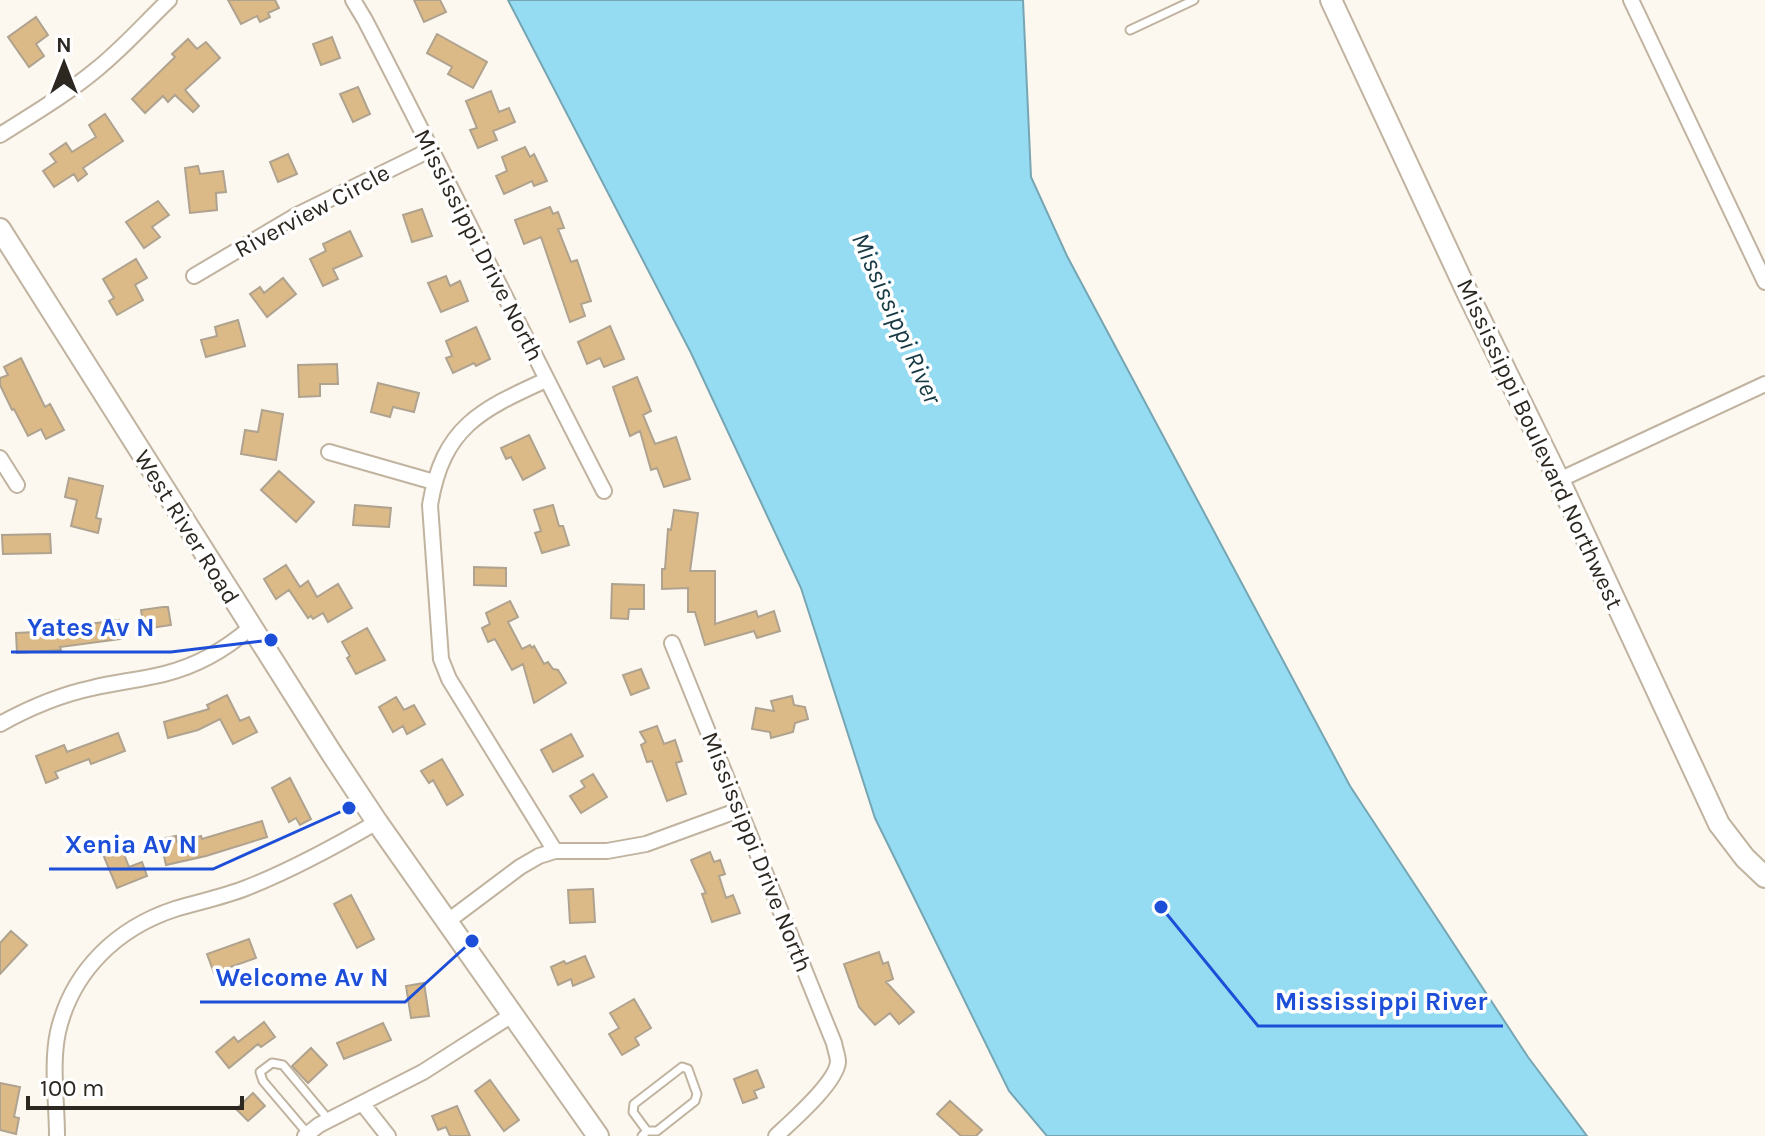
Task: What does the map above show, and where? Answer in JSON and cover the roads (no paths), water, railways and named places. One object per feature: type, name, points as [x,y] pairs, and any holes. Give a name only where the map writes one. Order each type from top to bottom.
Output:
[{"type":"main road","name":"Mississippi Boulevard Northwest","points":[[1331,0],[1719,824],[1745,858],[1765,877]]},
{"type":"main road","name":"West River Road","points":[[0,229],[250,628],[377,822],[598,1136]]},
{"type":"street","points":[[0,135],[98,68],[169,0]]},
{"type":"street","name":"Mississippi Drive North","points":[[353,0],[432,149],[604,491]]},
{"type":"street","points":[[1631,0],[1765,282]]},
{"type":"street","name":"Riverview Circle","points":[[194,276],[297,215],[432,149]]},
{"type":"street","points":[[546,380],[503,399],[461,430],[446,452],[434,482],[430,505],[441,659],[449,679],[555,851]]},
{"type":"street","points":[[1559,480],[1765,384]]},
{"type":"street","points":[[329,452],[434,482]]},
{"type":"street","points":[[0,458],[17,485]]},
{"type":"street","points":[[0,724],[70,693],[164,674],[187,666],[214,654],[250,628]]},
{"type":"street","name":"Mississippi Drive North","points":[[672,643],[834,1043],[838,1063],[833,1075],[776,1136]]},
{"type":"street","points":[[448,921],[539,856],[555,851],[607,851],[646,844],[739,810]]},
{"type":"street","points":[[57,1136],[55,1056],[65,1007],[89,966],[107,946],[150,919],[241,890],[311,860],[377,822]]},
{"type":"street","points":[[306,1135],[423,1072],[512,1015]]},
{"type":"street","points":[[362,1103],[388,1136]]},
{"type":"lane","points":[[1130,30],[1194,0]]},
{"type":"lane","points":[[306,1135],[263,1081],[260,1072],[272,1063],[283,1065],[329,1120]]},
{"type":"lane","points":[[682,1067],[688,1069],[697,1094],[695,1101],[657,1131],[644,1134],[633,1112],[634,1104],[682,1067]]},
{"type":"water","points":[[508,0],[1023,0],[1031,177],[1067,256],[1350,786],[1528,1057],[1587,1136],[1047,1136],[1009,1091],[875,818],[801,588],[691,353]]},
{"type":"place","name":"Yates Av N","points":[[271,640]]},
{"type":"place","name":"Xenia Av N","points":[[349,808]]},
{"type":"place","name":"Mississippi River","points":[[1161,907]]},
{"type":"place","name":"Welcome Av N","points":[[472,941]]}]
